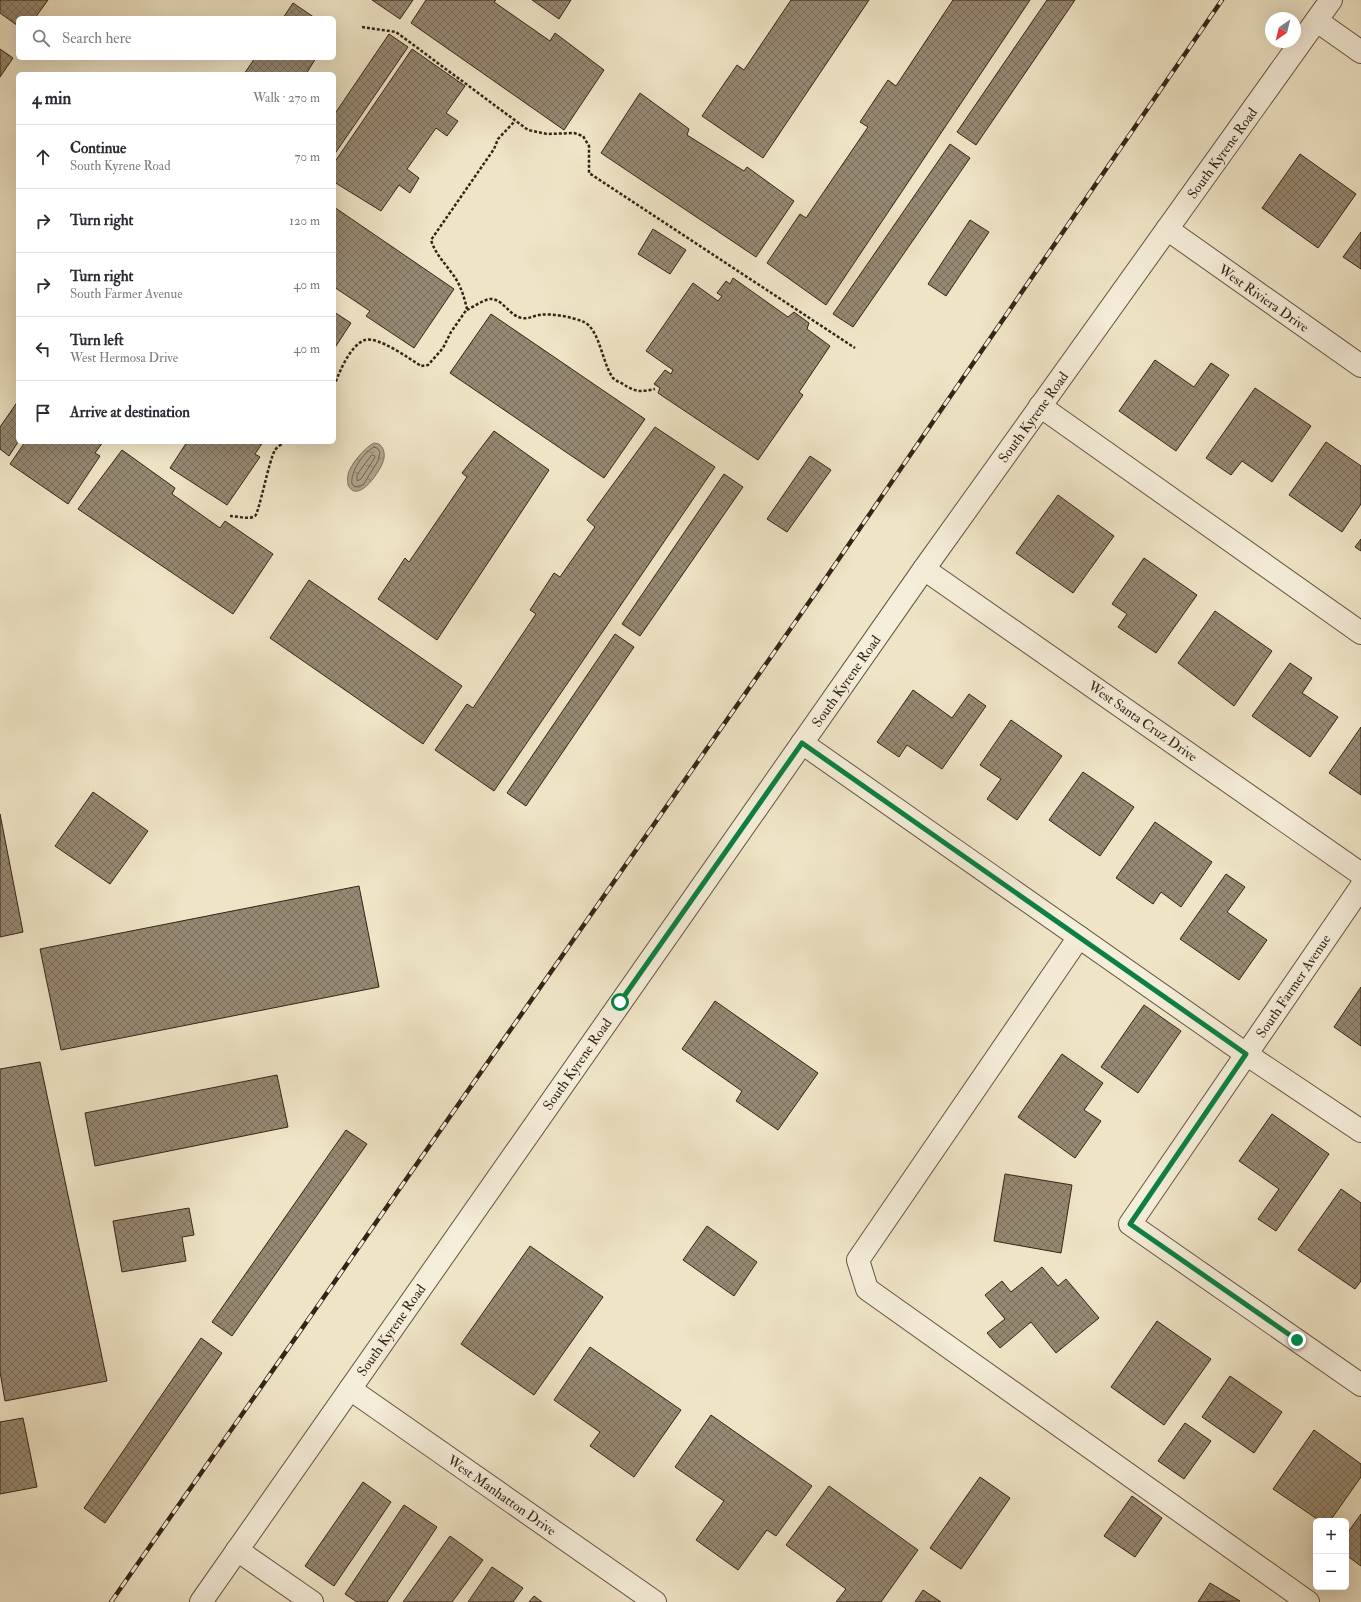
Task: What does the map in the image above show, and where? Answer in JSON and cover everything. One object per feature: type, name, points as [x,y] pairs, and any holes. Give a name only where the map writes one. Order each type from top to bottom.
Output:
[{"type":"street","points":[[1326,8],[1361,52]]},
{"type":"street","name":"South Kyrene Road","points":[[201,1602],[924,569],[1326,8]]},
{"type":"street","name":"West Riviera Drive","points":[[1168,229],[1361,366]]},
{"type":"street","points":[[1040,406],[1361,633]]},
{"type":"street","name":"West Santa Cruz Drive","points":[[924,569],[1361,874]]},
{"type":"street","points":[[802,743],[1246,1054],[1361,1131]]},
{"type":"street","name":"South Farmer Avenue","points":[[1361,887],[1130,1224],[1361,1385]]},
{"type":"street","points":[[1079,937],[858,1260],[867,1289],[1308,1602]]},
{"type":"street","name":"West Manhatton Drive","points":[[350,1389],[655,1602]]},
{"type":"street","points":[[237,1550],[312,1602]]},
{"type":"path","points":[[362,27],[396,32],[528,130],[547,134],[574,133],[583,136],[589,146],[589,173],[855,348]]},
{"type":"path","points":[[467,310],[464,294],[452,273],[435,252],[430,240],[494,149],[498,139],[515,121]]},
{"type":"path","points":[[336,381],[348,357],[358,344],[366,340],[375,340],[421,366],[428,365],[443,348],[451,332],[467,310],[488,299],[493,299],[498,300],[506,309],[521,318],[529,319],[538,315],[553,315],[585,323],[596,336],[603,359],[614,378],[639,391],[655,389]]},
{"type":"path","points":[[230,516],[250,518],[256,516],[259,501],[275,450],[282,444]]},
{"type":"water","points":[[374,443],[379,444],[382,447],[384,456],[383,463],[375,476],[364,488],[358,491],[352,490],[348,485],[349,471],[354,462],[362,453]]},
{"type":"building","points":[[0,0],[48,0],[36,16],[16,16],[16,25],[0,13]]},
{"type":"building","points":[[372,0],[413,0],[400,19]]},
{"type":"building","points":[[426,0],[496,0],[494,2],[550,41],[555,33],[604,70],[564,130],[411,23]]},
{"type":"building","points":[[532,0],[571,0],[559,19]]},
{"type":"building","points":[[791,0],[869,0],[763,158],[702,116],[737,65],[744,70]]},
{"type":"building","points":[[953,0],[1030,0],[826,305],[767,263],[800,214],[806,218],[868,127],[860,122],[888,80],[896,86]]},
{"type":"building","points":[[1047,0],[1075,0],[976,145],[957,132]]},
{"type":"building","points":[[293,3],[312,16],[284,16]]},
{"type":"building","points":[[389,34],[408,47],[336,152],[336,112]]},
{"type":"building","points":[[0,49],[13,58],[0,77]]},
{"type":"building","points":[[412,49],[465,86],[446,113],[458,121],[447,136],[436,128],[407,169],[419,178],[410,193],[399,185],[381,211],[336,183],[336,160]]},
{"type":"building","points":[[254,60],[315,60],[307,72],[245,72]]},
{"type":"building","points":[[640,93],[689,129],[687,135],[744,171],[747,167],[794,201],[756,257],[601,153]]},
{"type":"building","points":[[950,144],[970,158],[853,327],[833,314]]},
{"type":"building","points":[[1300,154],[1356,194],[1318,248],[1262,208]]},
{"type":"building","points":[[336,208],[454,289],[414,348],[366,316],[370,311],[336,288]]},
{"type":"building","points":[[970,220],[989,232],[946,296],[928,284]]},
{"type":"building","points":[[653,229],[686,250],[670,274],[638,254]]},
{"type":"building","points":[[1361,232],[1361,269],[1343,257]]},
{"type":"building","points":[[733,278],[788,317],[794,312],[809,323],[807,329],[830,346],[799,392],[803,395],[758,460],[658,393],[660,388],[654,384],[665,370],[671,374],[673,370],[646,351],[693,283],[718,301],[722,296],[717,293],[726,281],[730,284]]},
{"type":"building","points":[[336,313],[351,323],[336,346]]},
{"type":"building","points":[[491,314],[645,419],[604,478],[450,373]]},
{"type":"building","points":[[1155,360],[1194,387],[1211,363],[1229,375],[1176,451],[1119,411]]},
{"type":"building","points":[[1255,388],[1311,426],[1272,482],[1242,461],[1231,475],[1206,458]]},
{"type":"building","points":[[16,404],[17,444],[9,456],[0,449],[0,427]]},
{"type":"building","points":[[655,427],[715,467],[494,791],[435,750],[467,704],[473,708],[536,614],[530,610],[554,573],[560,577],[595,527],[587,520]]},
{"type":"building","points":[[494,431],[549,470],[437,640],[378,599],[405,558],[409,562],[467,477],[462,473]]},
{"type":"building","points":[[1326,442],[1361,466],[1361,504],[1342,532],[1289,495]]},
{"type":"building","points":[[24,444],[102,444],[95,453],[100,456],[68,504],[10,464]]},
{"type":"building","points":[[186,444],[262,444],[255,454],[260,457],[227,505],[170,468]]},
{"type":"building","points":[[122,450],[175,488],[172,494],[220,528],[225,521],[273,554],[233,614],[78,509]]},
{"type":"building","points":[[810,456],[831,470],[787,532],[767,519]]},
{"type":"building","points":[[724,474],[743,487],[640,636],[622,624]]},
{"type":"building","points":[[1058,495],[1114,536],[1073,593],[1016,553]]},
{"type":"building","points":[[1361,539],[1361,551],[1355,547]]},
{"type":"building","points":[[1144,558],[1197,595],[1156,653],[1118,627],[1127,614],[1112,604]]},
{"type":"building","points":[[309,580],[462,686],[423,744],[270,638]]},
{"type":"building","points":[[1215,611],[1272,651],[1234,706],[1178,663]]},
{"type":"building","points":[[615,634],[634,647],[526,806],[507,793]]},
{"type":"building","points":[[1290,663],[1312,678],[1302,693],[1338,717],[1310,757],[1252,716]]},
{"type":"building","points":[[913,690],[952,718],[969,694],[986,706],[942,769],[907,745],[899,757],[877,742]]},
{"type":"building","points":[[1011,720],[1062,756],[1017,820],[987,799],[1001,779],[980,765]]},
{"type":"building","points":[[1361,727],[1361,795],[1329,773]]},
{"type":"building","points":[[1083,772],[1134,807],[1100,856],[1049,820]]},
{"type":"building","points":[[93,792],[148,831],[110,884],[55,846]]},
{"type":"building","points":[[0,814],[23,932],[0,937]]},
{"type":"building","points":[[1155,822],[1212,862],[1181,907],[1161,892],[1153,904],[1116,878]]},
{"type":"building","points":[[1226,874],[1245,887],[1227,912],[1267,940],[1239,980],[1180,939]]},
{"type":"building","points":[[359,886],[379,987],[61,1050],[40,949]]},
{"type":"building","points":[[1361,987],[1361,1046],[1334,1027]]},
{"type":"building","points":[[715,1001],[818,1073],[778,1130],[736,1101],[742,1091],[682,1049]]},
{"type":"building","points":[[1144,1005],[1181,1031],[1138,1093],[1101,1067]]},
{"type":"building","points":[[1062,1054],[1103,1083],[1084,1110],[1101,1121],[1075,1158],[1018,1117]]},
{"type":"building","points":[[40,1062],[107,1381],[5,1401],[0,1372],[0,1069]]},
{"type":"building","points":[[277,1075],[288,1127],[95,1166],[85,1113]]},
{"type":"building","points":[[1272,1114],[1329,1154],[1276,1231],[1258,1219],[1279,1189],[1239,1161]]},
{"type":"building","points":[[346,1130],[367,1144],[232,1336],[212,1322]]},
{"type":"building","points":[[1005,1174],[1072,1185],[1061,1253],[994,1241]]},
{"type":"building","points":[[1341,1189],[1361,1203],[1361,1281],[1355,1289],[1298,1250]]},
{"type":"building","points":[[189,1208],[194,1235],[182,1237],[186,1261],[122,1272],[113,1221]]},
{"type":"building","points":[[707,1226],[757,1262],[734,1296],[683,1260]]},
{"type":"building","points":[[530,1246],[603,1297],[534,1395],[461,1344]]},
{"type":"building","points":[[1042,1267],[1058,1286],[1066,1279],[1099,1318],[1056,1353],[1031,1322],[1000,1348],[987,1333],[1005,1319],[985,1295],[1002,1281],[1011,1292]]},
{"type":"building","points":[[1157,1321],[1211,1359],[1164,1425],[1111,1387]]},
{"type":"building","points":[[201,1338],[222,1353],[105,1523],[84,1508]]},
{"type":"building","points":[[590,1347],[681,1410],[634,1477],[590,1446],[600,1432],[554,1400]]},
{"type":"building","points":[[1230,1376],[1282,1412],[1254,1453],[1202,1417]]},
{"type":"building","points":[[711,1415],[812,1486],[776,1536],[767,1530],[738,1570],[696,1540],[724,1501],[675,1467]]},
{"type":"building","points":[[23,1418],[37,1487],[0,1494],[0,1422]]},
{"type":"building","points":[[1185,1423],[1211,1441],[1184,1479],[1158,1461]]},
{"type":"building","points":[[1314,1430],[1361,1464],[1361,1477],[1332,1518],[1316,1518],[1273,1489]]},
{"type":"building","points":[[980,1477],[1010,1498],[961,1569],[930,1548]]},
{"type":"building","points":[[363,1482],[391,1502],[334,1586],[305,1566]]},
{"type":"building","points":[[829,1486],[918,1550],[881,1602],[836,1602],[846,1589],[786,1545]]},
{"type":"building","points":[[1132,1496],[1162,1518],[1135,1557],[1104,1536]]},
{"type":"building","points":[[404,1505],[437,1527],[387,1602],[357,1602],[345,1594]]},
{"type":"building","points":[[1361,1514],[1361,1566],[1349,1557],[1349,1531]]},
{"type":"building","points":[[450,1536],[483,1560],[452,1602],[403,1602]]},
{"type":"building","points":[[492,1567],[523,1588],[513,1602],[468,1602]]},
{"type":"building","points":[[1210,1583],[1240,1601],[1198,1602]]},
{"type":"building","points":[[923,1590],[941,1602],[915,1602]]},
{"type":"building","points":[[534,1596],[542,1602],[529,1602]]},
{"type":"railway","points":[[111,1602],[819,588],[1222,0]]},
{"type":"route","points":[[620,1002],[802,743],[1246,1054],[1130,1224],[1297,1340]]}]
